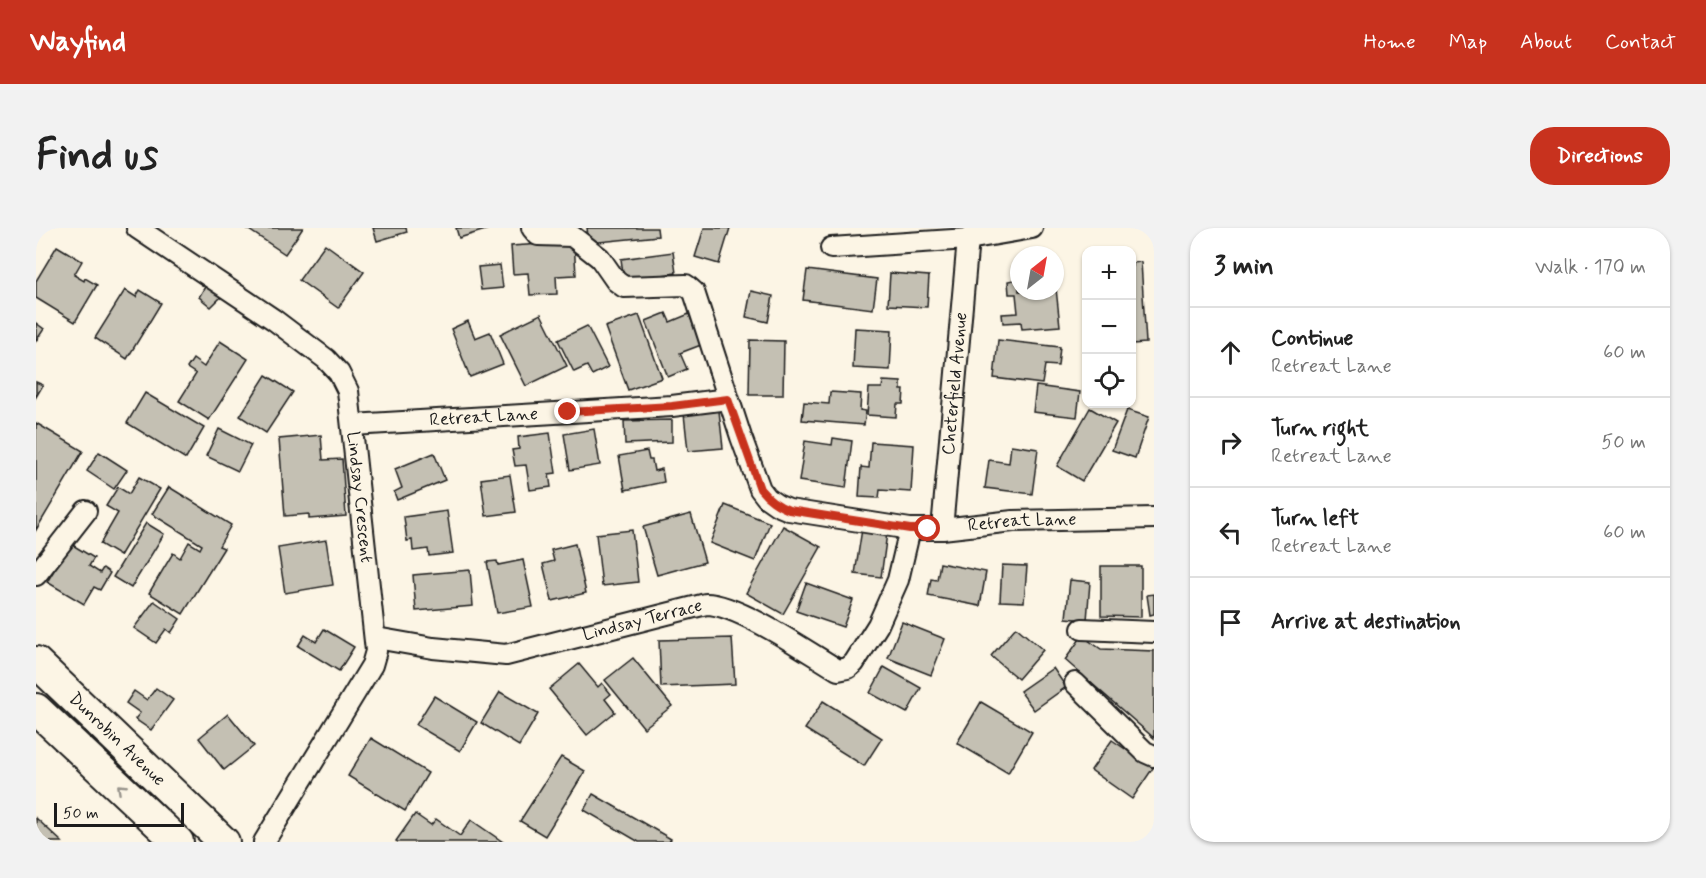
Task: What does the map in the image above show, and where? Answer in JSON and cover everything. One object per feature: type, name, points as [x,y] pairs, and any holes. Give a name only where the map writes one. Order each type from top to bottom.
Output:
[{"type":"highway","name":"Dunrobin Avenue","points":[[36,662],[224,842]]},
{"type":"highway","name":"Dunrobin Avenue","points":[[36,709],[178,842]]},
{"type":"street","name":"Lindsay Crescent","points":[[137,228],[273,320],[326,359],[339,373],[348,391],[376,651],[372,665],[264,842]]},
{"type":"street","points":[[532,228],[538,235],[572,236],[600,258],[616,281],[624,287],[686,285],[690,287],[694,292],[728,399]]},
{"type":"street","points":[[831,248],[968,239],[1032,228]]},
{"type":"street","name":"Cheterfield Avenue","points":[[942,529],[968,239]]},
{"type":"street","name":"Retreat Lane","points":[[352,425],[672,406],[728,399],[760,489],[767,498],[789,510],[910,529],[942,529],[1013,521],[1154,518]]},
{"type":"street","points":[[36,575],[86,511]]},
{"type":"street","name":"Lindsay Terrace","points":[[376,638],[433,648],[506,655],[706,604],[718,604],[758,623],[838,670],[848,669],[878,625],[898,580],[910,529]]},
{"type":"street","points":[[1082,629],[1154,632]]},
{"type":"street","points":[[1075,683],[1144,752],[1154,756]]},
{"type":"building","points":[[246,228],[303,228],[285,254]]},
{"type":"building","points":[[373,228],[406,228],[407,232],[377,241]]},
{"type":"building","points":[[456,228],[492,228],[459,238]]},
{"type":"building","points":[[587,228],[657,228],[658,236],[589,243]]},
{"type":"building","points":[[704,228],[730,228],[719,264],[695,257]]},
{"type":"building","points":[[574,242],[576,275],[556,276],[557,294],[530,295],[528,273],[513,274],[511,246]]},
{"type":"building","points":[[325,244],[364,272],[338,308],[299,280]]},
{"type":"building","points":[[57,246],[82,261],[74,275],[97,285],[75,322],[36,298],[36,281]]},
{"type":"building","points":[[673,252],[676,273],[624,280],[621,259]]},
{"type":"building","points":[[1141,262],[1146,343],[1136,344],[1136,300],[1136,263]]},
{"type":"building","points":[[500,265],[503,288],[481,290],[478,267]]},
{"type":"building","points":[[807,270],[877,279],[873,309],[803,300]]},
{"type":"building","points":[[890,273],[929,276],[927,307],[888,305]]},
{"type":"building","points":[[206,285],[221,297],[211,307],[199,297]]},
{"type":"building","points":[[125,290],[136,297],[140,290],[161,303],[127,359],[95,338]]},
{"type":"building","points":[[751,291],[773,296],[768,322],[746,317]]},
{"type":"building","points":[[1017,300],[1057,300],[1060,326],[1022,329],[1021,322],[1003,323],[1002,314],[1018,313]]},
{"type":"building","points":[[666,313],[670,322],[689,314],[701,345],[680,353],[687,369],[668,377],[646,321]]},
{"type":"building","points":[[541,314],[567,366],[526,386],[500,334]]},
{"type":"building","points":[[639,315],[662,378],[628,390],[605,327]]},
{"type":"building","points":[[468,321],[475,338],[490,332],[503,364],[470,377],[451,329]]},
{"type":"building","points":[[36,323],[44,329],[36,341]]},
{"type":"building","points":[[587,326],[608,367],[592,375],[587,366],[574,372],[558,340]]},
{"type":"building","points":[[855,328],[892,330],[890,370],[853,368]]},
{"type":"building","points":[[750,340],[784,341],[783,395],[749,395]]},
{"type":"building","points":[[998,340],[1060,347],[1058,366],[1045,365],[1042,384],[994,378]]},
{"type":"building","points":[[220,341],[248,359],[209,420],[179,401],[196,374],[187,368],[193,359],[204,367]]},
{"type":"building","points":[[266,375],[293,392],[266,433],[240,416]]},
{"type":"building","points":[[883,381],[901,382],[901,390],[904,390],[903,404],[897,404],[896,417],[867,415],[869,388],[882,388]]},
{"type":"building","points":[[36,382],[43,385],[36,397]]},
{"type":"building","points":[[1036,386],[1080,392],[1077,417],[1033,412]]},
{"type":"building","points":[[830,392],[861,394],[860,410],[866,411],[864,425],[802,420],[804,402],[829,404]]},
{"type":"building","points":[[145,393],[204,428],[186,459],[127,423]]},
{"type":"building","points":[[1090,408],[1116,423],[1082,481],[1057,466]]},
{"type":"building","points":[[1127,410],[1149,417],[1135,458],[1112,450]]},
{"type":"building","points":[[719,411],[723,448],[688,451],[684,414]]},
{"type":"building","points":[[672,420],[672,442],[625,444],[624,421]]},
{"type":"building","points":[[36,423],[83,451],[36,530]]},
{"type":"building","points":[[219,429],[251,445],[238,471],[206,456]]},
{"type":"building","points":[[594,429],[600,465],[570,470],[564,434]]},
{"type":"building","points":[[550,433],[556,473],[549,474],[551,487],[530,490],[526,465],[515,466],[512,450],[519,449],[518,437]]},
{"type":"building","points":[[321,435],[323,460],[342,459],[346,516],[309,519],[309,514],[285,516],[279,439]]},
{"type":"building","points":[[833,438],[852,441],[846,488],[799,481],[805,441],[832,445]]},
{"type":"building","points":[[871,442],[914,445],[911,492],[880,490],[879,498],[859,497],[861,467],[869,468]]},
{"type":"building","points":[[1011,445],[1038,449],[1032,494],[985,488],[989,460],[1009,463]]},
{"type":"building","points":[[647,451],[654,471],[662,469],[664,482],[625,490],[619,456]]},
{"type":"building","points":[[99,452],[127,470],[114,489],[87,471]]},
{"type":"building","points":[[434,453],[445,480],[397,500],[394,492],[402,488],[395,469]]},
{"type":"building","points":[[510,475],[516,512],[486,516],[481,479]]},
{"type":"building","points":[[139,477],[160,489],[120,556],[100,544],[118,513],[106,506],[118,487],[129,494]]},
{"type":"building","points":[[169,487],[231,525],[219,546],[224,548],[183,614],[149,593],[173,553],[180,558],[189,542],[200,549],[202,545],[152,514]]},
{"type":"building","points":[[725,505],[770,523],[755,561],[710,543]]},
{"type":"building","points":[[447,511],[453,553],[429,556],[428,549],[413,551],[412,540],[407,541],[404,517]]},
{"type":"building","points":[[691,514],[705,562],[657,575],[643,527]]},
{"type":"building","points":[[146,523],[164,534],[131,588],[113,577]]},
{"type":"building","points":[[783,526],[821,547],[783,614],[746,593]]},
{"type":"building","points":[[862,529],[887,533],[881,577],[855,574]]},
{"type":"building","points":[[632,530],[638,582],[602,586],[596,534]]},
{"type":"building","points":[[326,540],[333,585],[285,593],[278,548]]},
{"type":"building","points":[[66,541],[94,558],[89,566],[100,573],[103,568],[110,573],[100,590],[94,587],[84,604],[47,582],[59,562],[55,559]]},
{"type":"building","points":[[575,544],[586,593],[552,601],[543,564],[554,561],[551,550]]},
{"type":"building","points":[[523,560],[533,607],[497,613],[487,562],[497,561],[498,565]]},
{"type":"building","points":[[940,563],[986,572],[980,606],[928,596],[931,579],[937,580]]},
{"type":"building","points":[[1002,565],[1027,566],[1024,602],[1000,601]]},
{"type":"building","points":[[1101,566],[1141,566],[1141,617],[1101,616]]},
{"type":"building","points":[[470,570],[473,606],[416,611],[413,575]]},
{"type":"building","points":[[1070,580],[1090,582],[1087,620],[1066,618]]},
{"type":"building","points":[[806,583],[853,600],[843,627],[796,611]]},
{"type":"building","points":[[1154,594],[1154,614],[1150,615],[1147,595]]},
{"type":"building","points":[[154,601],[180,619],[171,633],[166,629],[156,643],[134,628]]},
{"type":"building","points":[[902,622],[945,639],[931,675],[888,658]]},
{"type":"building","points":[[1016,627],[1043,650],[1018,679],[991,656]]},
{"type":"building","points":[[324,629],[354,647],[339,671],[298,646],[305,635],[316,642]]},
{"type":"building","points":[[1082,636],[1101,649],[1154,651],[1154,738],[1065,660]]},
{"type":"building","points":[[732,638],[735,684],[661,687],[659,640]]},
{"type":"building","points":[[633,658],[672,706],[644,728],[605,680]]},
{"type":"building","points":[[579,664],[598,687],[602,683],[611,694],[605,699],[615,712],[587,735],[549,689]]},
{"type":"building","points":[[884,667],[921,688],[907,713],[870,693]]},
{"type":"building","points":[[1053,668],[1066,687],[1034,710],[1020,691]]},
{"type":"building","points":[[156,688],[173,700],[151,730],[135,719],[140,713],[126,703],[134,691],[147,700]]},
{"type":"building","points":[[500,692],[538,714],[519,746],[481,723]]},
{"type":"building","points":[[434,696],[477,722],[460,751],[416,725]]},
{"type":"building","points":[[823,701],[882,738],[864,766],[805,729]]},
{"type":"building","points":[[981,702],[1032,732],[1008,773],[957,743]]},
{"type":"building","points":[[228,714],[254,746],[224,770],[199,738]]},
{"type":"building","points":[[371,738],[428,773],[405,811],[348,776]]},
{"type":"building","points":[[1112,740],[1153,768],[1132,799],[1091,770]]},
{"type":"building","points":[[561,757],[585,771],[545,836],[520,821]]},
{"type":"building","points":[[593,794],[671,839],[669,842],[639,842],[584,810]]},
{"type":"building","points":[[415,814],[431,825],[436,819],[460,836],[471,820],[503,842],[396,841]]},
{"type":"building","points":[[36,818],[62,842],[36,842]]},
{"type":"route","points":[[568,412],[672,406],[728,399],[760,489],[777,505],[789,510],[910,529],[928,529]]}]
